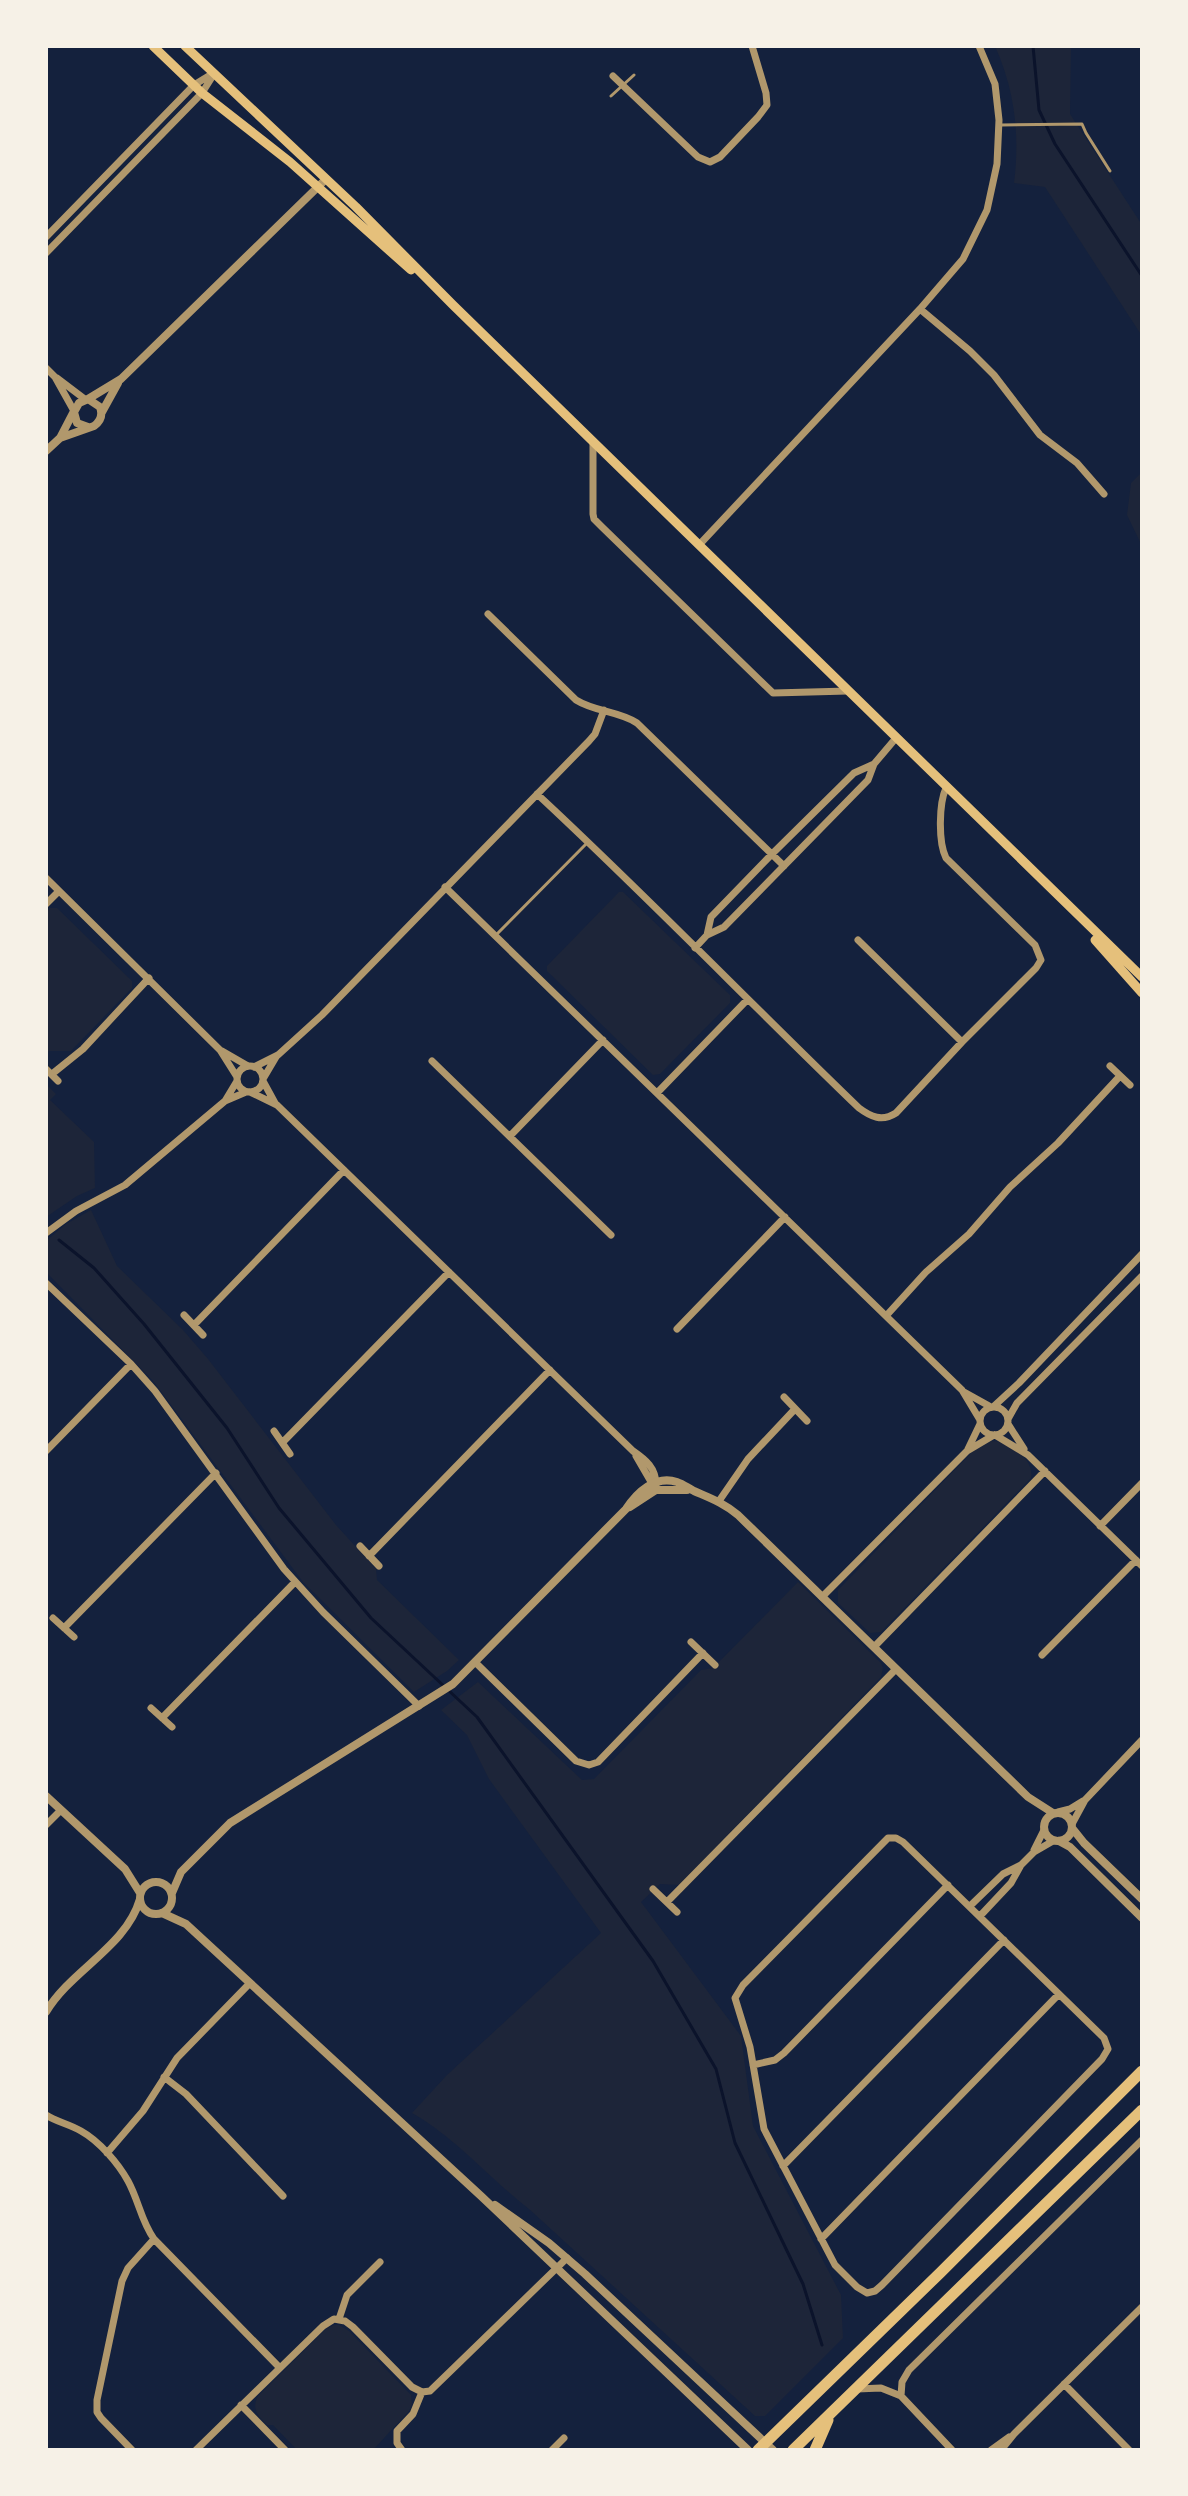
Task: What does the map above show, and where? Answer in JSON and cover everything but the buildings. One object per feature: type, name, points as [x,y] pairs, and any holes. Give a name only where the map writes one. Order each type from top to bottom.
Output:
[{"type":"highway","points":[[766,2448],[1142,2071]]},
{"type":"highway","points":[[793,2450],[1142,2110]]},
{"type":"highway","points":[[815,2450],[832,2412]]},
{"type":"main road","points":[[153,46],[202,93],[290,162],[363,230],[453,305]]},
{"type":"main road","points":[[185,46],[326,179],[1142,977]]},
{"type":"main road","points":[[1048,886],[1142,993]]},
{"type":"street","points":[[613,76],[698,157],[713,161],[767,105],[752,46]]},
{"type":"street","points":[[699,545],[963,259],[987,210],[997,164],[995,84],[979,46]]},
{"type":"street","points":[[46,237],[194,85],[214,74]]},
{"type":"street","points":[[46,253],[202,93],[214,74]]},
{"type":"street","points":[[46,451],[60,438],[79,403],[121,379],[326,179]]},
{"type":"street","points":[[920,309],[994,375],[1040,435],[1077,463],[1104,494]]},
{"type":"street","points":[[46,368],[87,400],[97,403],[102,412]]},
{"type":"street","points":[[55,377],[74,411],[77,423],[88,427]]},
{"type":"street","points":[[60,438],[98,423],[121,379]]},
{"type":"street","points":[[593,442],[593,514],[602,527],[773,693],[848,691]]},
{"type":"street","points":[[488,614],[576,700],[637,723],[784,866]]},
{"type":"street","points":[[225,1101],[241,1070],[278,1055],[304,1033],[537,794],[595,734],[604,710]]},
{"type":"street","points":[[695,948],[707,935],[724,927],[868,780],[874,764],[896,738]]},
{"type":"street","points":[[707,935],[711,917],[772,854],[854,773],[874,764]]},
{"type":"street","points":[[537,794],[859,1108],[870,1116],[888,1118],[1041,960],[1035,945],[946,858],[942,850],[942,797],[946,788]]},
{"type":"street","points":[[46,878],[220,1050],[240,1088],[277,1105]]},
{"type":"street","points":[[445,887],[962,1390],[1004,1411],[1028,1455]]},
{"type":"street","points":[[46,904],[59,891]]},
{"type":"street","points":[[858,940],[962,1042]]},
{"type":"street","points":[[52,1075],[83,1049],[149,978]]},
{"type":"street","points":[[657,1093],[747,1000]]},
{"type":"street","points":[[510,1136],[603,1040]]},
{"type":"street","points":[[220,1050],[261,1071],[277,1105],[633,1451],[649,1463],[654,1484]]},
{"type":"street","points":[[46,1233],[76,1211],[125,1185],[225,1101],[259,1089],[278,1055]]},
{"type":"street","points":[[432,1061],[611,1235]]},
{"type":"street","points":[[1110,1066],[1130,1085]]},
{"type":"street","points":[[886,1316],[1120,1076]]},
{"type":"street","points":[[194,1325],[344,1170]]},
{"type":"street","points":[[677,1329],[785,1217]]},
{"type":"street","points":[[967,1451],[984,1410],[1012,1390],[1142,1254]]},
{"type":"street","points":[[283,1442],[449,1272]]},
{"type":"street","points":[[822,1597],[967,1451],[1003,1432],[1025,1395],[1142,1276]]},
{"type":"street","points":[[48,1282],[131,1364],[174,1415],[295,1582],[419,1706]]},
{"type":"street","points":[[184,1315],[203,1335]]},
{"type":"street","points":[[46,1451],[131,1364]]},
{"type":"street","points":[[369,1556],[550,1370]]},
{"type":"street","points":[[962,1390],[986,1433],[1028,1455],[1139,1563],[1042,1655]]},
{"type":"street","points":[[784,1397],[807,1421]]},
{"type":"street","points":[[719,1501],[748,1459],[795,1409]]},
{"type":"street","points":[[274,1431],[290,1454]]},
{"type":"street","points":[[874,1647],[1045,1471]]},
{"type":"street","points":[[64,1628],[216,1473]]},
{"type":"street","points":[[1100,1526],[1142,1483]]},
{"type":"street","points":[[654,1484],[692,1490],[719,1501],[738,1515],[1028,1797],[1067,1816],[1084,1843],[1142,1899]]},
{"type":"street","points":[[162,1913],[170,1907],[181,1872],[213,1838],[239,1816],[453,1684],[654,1484]]},
{"type":"street","points":[[360,1546],[379,1566]]},
{"type":"street","points":[[162,1718],[295,1582]]},
{"type":"street","points":[[53,1618],[74,1637]]},
{"type":"street","points":[[691,1642],[715,1665]]},
{"type":"street","points":[[476,1663],[572,1757],[582,1765],[589,1765],[598,1762],[703,1653]]},
{"type":"street","points":[[667,1902],[896,1669]]},
{"type":"street","points":[[151,1708],[172,1727]]},
{"type":"street","points":[[1034,1852],[1044,1826],[1056,1813],[1085,1800],[1142,1740]]},
{"type":"street","points":[[46,1796],[125,1869],[143,1907],[150,1913]]},
{"type":"street","points":[[1028,1797],[1056,1841],[1070,1847],[1142,1918]]},
{"type":"street","points":[[970,1906],[1003,1874],[1021,1865],[1034,1852],[1066,1838],[1085,1800]]},
{"type":"street","points":[[46,1825],[61,1810]]},
{"type":"street","points":[[888,1838],[903,1842],[948,1885],[1104,2038],[1108,2049],[1102,2059],[882,2285],[867,2293],[838,2269],[761,2122],[748,2037],[735,2001],[736,1992],[888,1838]]},
{"type":"street","points":[[980,1916],[1003,1892],[1021,1865]]},
{"type":"street","points":[[125,1869],[169,1888],[186,1924]]},
{"type":"street","points":[[129,1925],[140,1896],[156,1882],[181,1872]]},
{"type":"street","points":[[994,1883],[1003,1892]]},
{"type":"street","points":[[753,2065],[775,2060],[784,2053],[948,1885]]},
{"type":"street","points":[[653,1889],[677,1912]]},
{"type":"street","points":[[46,2012],[62,1990],[129,1925],[150,1913],[162,1913],[186,1924],[481,2196],[748,2450]]},
{"type":"street","points":[[783,2166],[1004,1940]]},
{"type":"street","points":[[107,2153],[143,2111],[184,2050],[250,1983]]},
{"type":"street","points":[[821,2239],[1059,1994]]},
{"type":"street","points":[[164,2077],[186,2094],[283,2196]]},
{"type":"street","points":[[46,2115],[81,2131],[107,2153],[129,2182],[141,2217],[154,2239],[280,2368]]},
{"type":"street","points":[[46,2124],[57,2122]]},
{"type":"street","points":[[901,2396],[902,2382],[909,2370],[1142,2140]]},
{"type":"street","points":[[481,2196],[567,2258],[766,2448]]},
{"type":"street","points":[[132,2450],[101,2418],[97,2412],[97,2400],[122,2281],[128,2268],[154,2239]]},
{"type":"street","points":[[196,2450],[329,2321],[339,2319],[353,2327],[412,2387],[422,2392],[437,2386],[567,2258]]},
{"type":"street","points":[[339,2319],[347,2295],[380,2262]]},
{"type":"street","points":[[1001,2450],[1142,2307]]},
{"type":"street","points":[[1064,2384],[1129,2450]]},
{"type":"street","points":[[857,2389],[881,2388],[901,2396],[953,2449]]},
{"type":"street","points":[[402,2450],[397,2443],[397,2431],[418,2405],[422,2392]]},
{"type":"street","points":[[241,2405],[285,2450]]},
{"type":"street","points":[[991,2450],[1014,2434]]},
{"type":"street","points":[[552,2450],[564,2438]]},
{"type":"lane","points":[[611,96],[634,75]]},
{"type":"lane","points":[[998,125],[1082,124],[1110,171]]},
{"type":"lane","points":[[495,936],[588,842]]},
{"type":"shaded area","points":[[995,46],[1071,46],[1070,114],[1142,225],[1142,336],[1045,187],[1014,183],[1014,113]]},
{"type":"shaded area","points":[[1142,472],[1142,546],[1127,515],[1131,483]]},
{"type":"shaded area","points":[[619,892],[623,892],[730,995],[730,1003],[660,1074],[653,1075],[547,971],[547,966]]},
{"type":"shaded area","points":[[50,908],[57,908],[132,981],[132,988],[71,1051],[49,1051],[46,1054],[46,913]]},
{"type":"shaded area","points":[[46,1084],[56,1094],[50,1100],[94,1142],[95,1188],[46,1217]]},
{"type":"shaded area","points":[[91,1210],[117,1266],[183,1330],[208,1359],[336,1525],[376,1569],[377,1580],[459,1660],[447,1671],[414,1692],[303,1582],[154,1382],[46,1272],[46,1241],[66,1224]]},
{"type":"shaded area","points":[[992,1441],[1006,1444],[1025,1458],[1031,1478],[881,1632],[870,1633],[838,1603],[838,1590],[973,1451]]},
{"type":"shaded area","points":[[798,1582],[881,1663],[881,1677],[679,1885],[660,1884],[641,1902],[741,2036],[753,2126],[841,2295],[843,2338],[765,2416],[755,2416],[458,2146],[412,2113],[447,2075],[601,1933],[489,1779],[467,1735],[441,1710],[478,1682],[582,1780],[594,1779],[701,1670],[713,1668]]},
{"type":"shaded area","points":[[334,2325],[349,2331],[411,2395],[409,2411],[373,2450],[297,2450],[273,2425],[267,2425],[255,2409],[258,2396],[326,2329]]},
{"type":"waterway","points":[[1033,46],[1039,110],[1055,144],[1142,276]]},
{"type":"waterway","points":[[59,1240],[94,1268],[144,1324],[227,1428],[279,1508],[371,1618],[477,1717],[653,1961],[716,2069],[735,2143],[803,2284],[822,2345]]}]
